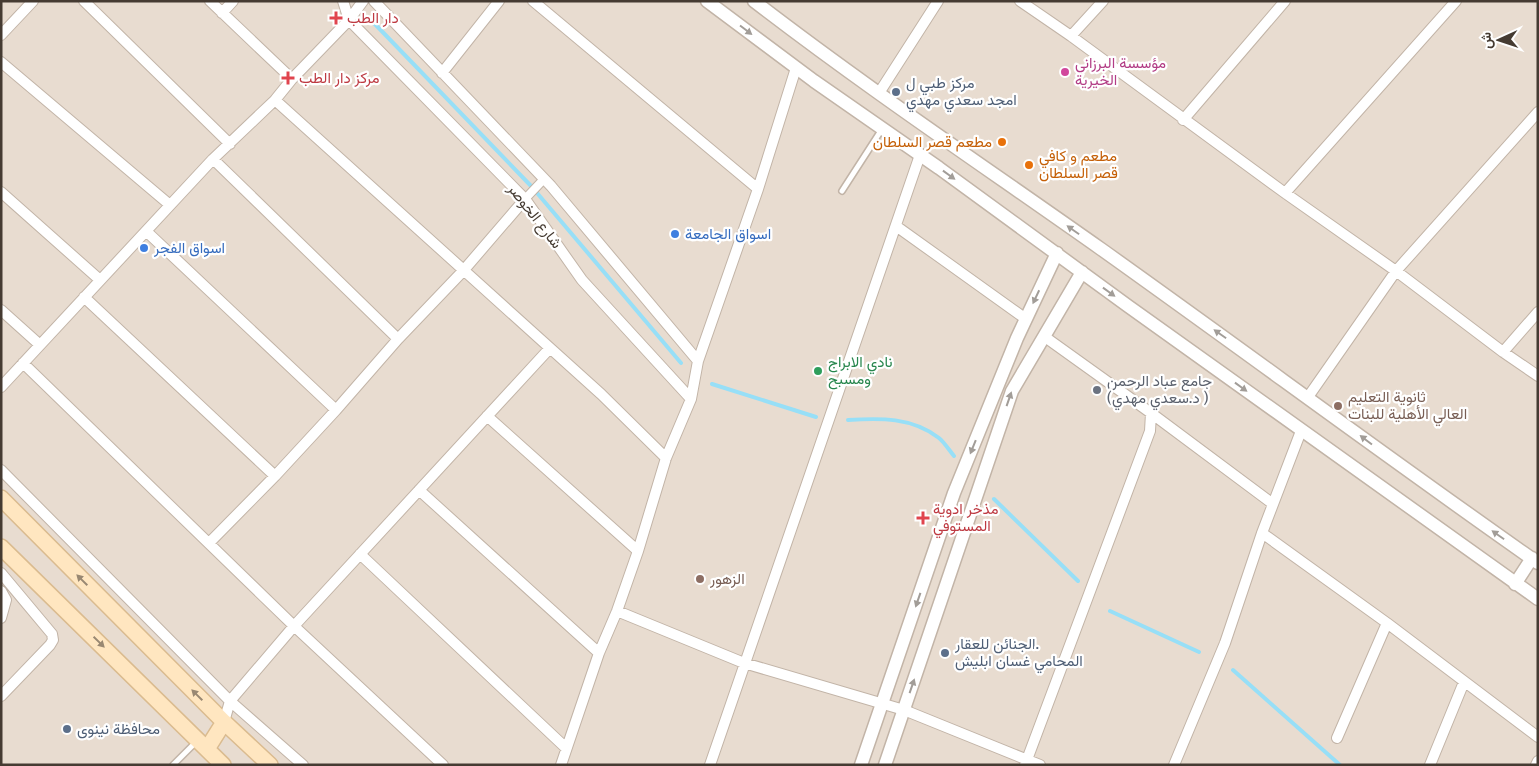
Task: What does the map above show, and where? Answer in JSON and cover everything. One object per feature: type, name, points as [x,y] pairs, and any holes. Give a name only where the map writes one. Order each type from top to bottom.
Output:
[{"type":"main road","points":[[1,498],[224,722],[270,765]]},
{"type":"main road","points":[[1,547],[223,765]]},
{"type":"main road","points":[[203,744],[224,722]]},
{"type":"street","points":[[84,1],[230,144]]},
{"type":"street","points":[[210,1],[292,79]]},
{"type":"street","points":[[222,12],[233,1]]},
{"type":"street","points":[[343,1],[348,20]]},
{"type":"street","points":[[1,387],[213,159],[275,100],[364,1]]},
{"type":"street","points":[[374,1],[544,179],[698,361]]},
{"type":"street","points":[[442,73],[499,1]]},
{"type":"street","points":[[533,1],[758,189]]},
{"type":"street","points":[[707,1],[796,68],[1538,599]]},
{"type":"street","points":[[754,1],[827,58],[1308,397],[1408,471],[1535,560],[1515,584]]},
{"type":"street","points":[[879,94],[938,1]]},
{"type":"street","points":[[1020,1],[1072,36],[1183,120],[1285,193],[1396,270],[1503,352],[1538,376]]},
{"type":"street","points":[[1072,36],[1103,1]]},
{"type":"street","points":[[1183,120],[1285,1]]},
{"type":"street","points":[[1285,193],[1456,1]]},
{"type":"street","points":[[1,35],[29,3]]},
{"type":"street","name":"شارع الخوصر","points":[[348,20],[526,199],[582,280],[691,399]]},
{"type":"street","points":[[1,62],[170,205]]},
{"type":"street","points":[[561,765],[599,653],[617,611],[638,551],[666,458],[691,399],[698,361],[758,189],[796,68]]},
{"type":"street","points":[[275,100],[601,394],[666,458]]},
{"type":"street","points":[[1308,397],[1396,270],[1538,112]]},
{"type":"street","points":[[710,765],[920,155]]},
{"type":"street","points":[[213,159],[398,339]]},
{"type":"street","points":[[209,542],[275,476],[336,410],[544,179]]},
{"type":"street","points":[[1,192],[100,280]]},
{"type":"street","points":[[896,226],[1026,319]]},
{"type":"street","points":[[146,232],[336,410]]},
{"type":"street","points":[[861,765],[954,493],[1026,319],[1057,253]]},
{"type":"street","points":[[885,765],[1012,391],[1082,272]]},
{"type":"street","points":[[84,297],[275,476]]},
{"type":"street","points":[[1,310],[40,344]]},
{"type":"street","points":[[1503,352],[1538,312]]},
{"type":"street","points":[[1045,337],[1273,504]]},
{"type":"street","points":[[224,722],[230,701],[294,626],[550,348]]},
{"type":"street","points":[[23,363],[294,626],[443,765]]},
{"type":"street","points":[[1026,762],[1150,432],[1151,413]]},
{"type":"street","points":[[487,416],[638,551]]},
{"type":"street","points":[[1174,765],[1224,642],[1262,532],[1301,431]]},
{"type":"street","points":[[1,470],[230,701],[303,765]]},
{"type":"street","points":[[419,490],[599,653]]},
{"type":"street","points":[[1262,532],[1538,737]]},
{"type":"street","points":[[360,554],[566,748]]},
{"type":"street","points":[[1,573],[52,634],[53,640],[1,696]]},
{"type":"street","points":[[1,591],[6,600],[1,618]]},
{"type":"street","points":[[617,611],[744,663],[904,710],[1026,762],[1040,765]]},
{"type":"street","points":[[1338,738],[1387,623]]},
{"type":"street","points":[[1430,765],[1464,682]]},
{"type":"lane","points":[[842,191],[882,128]]},
{"type":"lane","points":[[173,765],[203,744]]},
{"type":"shaded area","points":[[1,1],[1538,1],[1538,765],[1,765]]},
{"type":"waterway","points":[[372,21],[532,187],[681,363]]},
{"type":"waterway","points":[[712,384],[816,417]]},
{"type":"waterway","points":[[848,420],[884,419],[918,426],[939,438],[954,456]]},
{"type":"waterway","points":[[994,499],[1078,581]]},
{"type":"waterway","points":[[1110,611],[1199,652]]},
{"type":"waterway","points":[[1233,670],[1340,765]]},
{"type":"place","name":"دار الطب","points":[[336,18]]},
{"type":"place","name":"مؤسسة البرزاني الخيرية","points":[[1065,72]]},
{"type":"place","name":"مركز دار الطب","points":[[288,78]]},
{"type":"place","name":"مركز طبي ل امجد سعدي مهدي","points":[[896,92]]},
{"type":"place","name":"مطعم قصر السلطان","points":[[1002,142]]},
{"type":"place","name":"مطعم و كافي قصر السلطان","points":[[1029,165]]},
{"type":"place","name":"اسواق الجامعة","points":[[675,234]]},
{"type":"place","name":"اسواق الفجر","points":[[144,248]]},
{"type":"place","name":"نادي الابراج ومسبح","points":[[818,371]]},
{"type":"place","name":"جامع عباد الرحمن (د.سعدي مهدي )","points":[[1097,390]]},
{"type":"place","name":"ثانوية التعليم العالي الأهلية للبنات","points":[[1338,406]]},
{"type":"place","name":"مذخر ادویة المستوفي","points":[[923,518]]},
{"type":"place","name":"الزهور","points":[[700,579]]},
{"type":"place","name":"الجنائن للعقار. المحامي غسان ابليش","points":[[945,653]]},
{"type":"place","name":"محافظة نينوى","points":[[67,729]]}]
